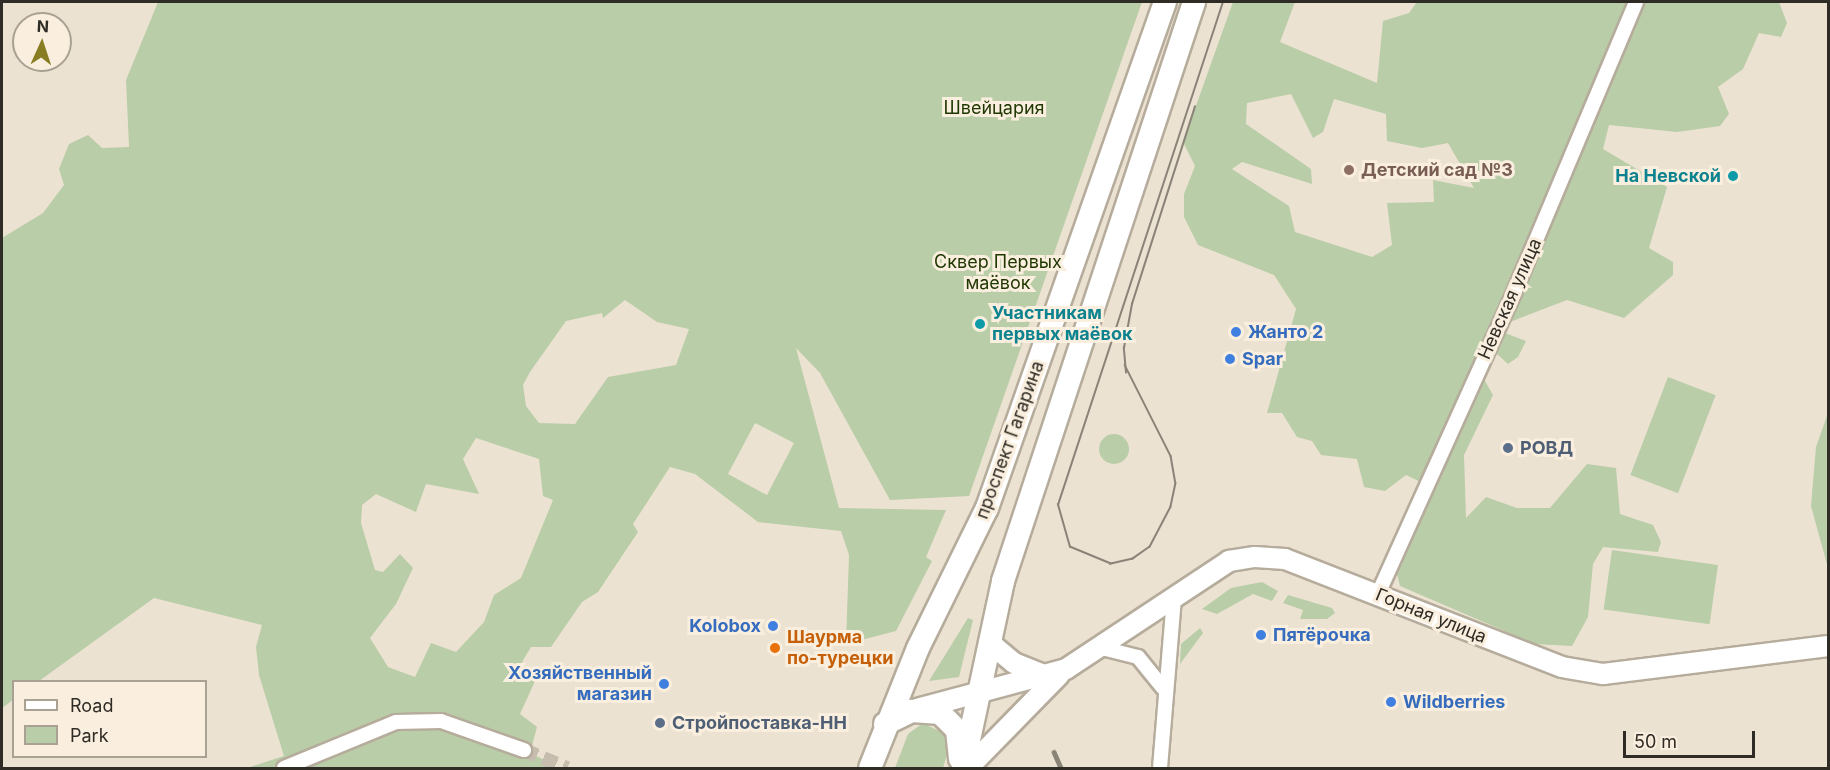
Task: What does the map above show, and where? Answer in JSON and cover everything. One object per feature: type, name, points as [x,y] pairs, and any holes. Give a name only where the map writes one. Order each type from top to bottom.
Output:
[{"type":"main road","name":"проспект Гагарина","points":[[870,768],[885,724],[987,508],[1165,2]]},
{"type":"main road","name":"проспект Гагарина","points":[[962,768],[1013,549],[1194,2]]},
{"type":"main road","name":"Горная улица","points":[[912,711],[1057,673],[1102,648],[1229,561],[1256,557],[1285,559],[1562,667],[1603,674],[1828,646]]},
{"type":"main road","points":[[990,643],[1014,663],[1057,673]]},
{"type":"main road","name":"Горная улица","points":[[968,768],[1057,673]]},
{"type":"main road","name":"проспект Гагарина","points":[[912,711],[940,713],[952,721],[962,768]]},
{"type":"main road","points":[[885,724],[912,711]]},
{"type":"street","name":"Невская улица","points":[[1378,594],[1515,290],[1636,2]]},
{"type":"street","points":[[1160,768],[1162,687],[1174,599]]},
{"type":"street","points":[[1102,648],[1138,657],[1162,687]]},
{"type":"street","points":[[284,768],[396,722],[441,721],[524,750]]},
{"type":"green space","points":[[158,2],[1142,2],[969,496],[890,500],[820,373],[796,348],[839,508],[946,510],[926,557],[932,561],[896,631],[846,644],[849,555],[841,531],[758,522],[695,474],[670,467],[633,524],[638,532],[598,592],[582,602],[551,647],[531,647],[522,662],[536,679],[520,714],[537,727],[530,753],[553,764],[551,768],[247,768],[284,756],[259,675],[256,647],[262,625],[154,598],[40,680],[12,680],[12,701],[2,708],[2,238],[43,213],[64,185],[59,169],[69,144],[88,135],[102,148],[129,147],[126,80]],"holes":[[[625,300],[657,322],[689,329],[676,365],[608,377],[575,424],[539,423],[526,406],[523,385],[566,321],[602,313],[603,318]],[[755,423],[794,443],[767,495],[728,474]],[[476,438],[539,459],[543,496],[553,500],[521,578],[494,595],[484,622],[456,652],[431,643],[415,677],[388,667],[370,638],[396,604],[413,568],[400,554],[383,572],[375,570],[361,523],[362,505],[376,494],[416,512],[426,484],[479,494],[463,459]]]},
{"type":"green space","points":[[1233,2],[1295,2],[1280,42],[1377,83],[1383,21],[1409,13],[1417,2],[1779,2],[1787,23],[1781,37],[1759,33],[1743,69],[1718,87],[1729,114],[1720,126],[1677,132],[1609,125],[1603,149],[1667,187],[1649,248],[1673,262],[1673,275],[1624,318],[1567,300],[1510,322],[1505,333],[1526,341],[1518,357],[1508,364],[1497,354],[1477,367],[1493,395],[1464,455],[1466,518],[1486,497],[1517,508],[1550,508],[1587,464],[1616,468],[1620,514],[1653,525],[1661,542],[1658,552],[1603,547],[1593,564],[1588,617],[1572,646],[1535,644],[1400,586],[1397,574],[1435,489],[1406,475],[1385,491],[1364,487],[1357,459],[1321,455],[1312,441],[1297,437],[1282,413],[1267,413],[1296,309],[1274,275],[1198,245],[1184,217],[1184,194],[1195,166],[1183,142]],"holes":[[[1291,94],[1313,138],[1323,132],[1334,99],[1386,114],[1387,141],[1422,148],[1448,143],[1474,188],[1433,180],[1434,202],[1387,203],[1392,245],[1372,257],[1295,232],[1289,206],[1232,169],[1242,162],[1312,184],[1311,169],[1246,124],[1247,103]]]},
{"type":"green space","points":[[1668,377],[1716,395],[1678,493],[1630,475]]},
{"type":"green space","points":[[1828,413],[1828,568],[1811,506],[1816,447]]},
{"type":"green space","points":[[1114,434],[1125,438],[1129,449],[1125,460],[1114,464],[1103,460],[1099,449],[1103,438]]},
{"type":"green space","points":[[1612,550],[1718,565],[1710,624],[1604,609]]},
{"type":"green space","points":[[1262,582],[1278,591],[1272,601],[1253,594],[1217,614],[1202,609],[1231,588]]},
{"type":"green space","points":[[1288,595],[1332,608],[1335,613],[1327,619],[1300,619],[1303,610],[1283,603]]},
{"type":"green space","points":[[968,618],[973,620],[959,677],[929,681]]},
{"type":"green space","points":[[1200,628],[1203,633],[1180,664],[1181,644]]},
{"type":"green space","points":[[923,723],[943,733],[948,751],[943,768],[895,768],[908,734]]},
{"type":"tunnel","points":[[524,750],[567,768]]},
{"type":"tram line","points":[[1125,365],[1171,456],[1176,483],[1171,507],[1150,547],[1133,559],[1111,564],[1070,547],[1058,505],[1223,2]]},
{"type":"tram line","points":[[1126,373],[1124,348],[1132,304],[1195,107]]},
{"type":"railway","points":[[1054,752],[1061,768]]},
{"type":"place","name":"Детский сад №3","points":[[1349,170]]},
{"type":"place","name":"На Невской","points":[[1733,176]]},
{"type":"place","name":"Участникам первых маёвок","points":[[980,324]]},
{"type":"place","name":"Жанто 2","points":[[1236,332]]},
{"type":"place","name":"Spar","points":[[1230,359]]},
{"type":"place","name":"РОВД","points":[[1508,448]]},
{"type":"place","name":"Kolobox","points":[[773,626]]},
{"type":"place","name":"Пятёрочка","points":[[1261,635]]},
{"type":"place","name":"Шаурма по-турецки","points":[[775,648]]},
{"type":"place","name":"Хозяйственный магазин","points":[[664,684]]},
{"type":"place","name":"Wildberries","points":[[1391,702]]},
{"type":"place","name":"Стройпоставка-НН","points":[[660,723]]},
{"type":"park label","name":"Швейцария","points":[[994,108]]},
{"type":"park label","name":"Сквер Первых маёвок","points":[[998,273]]}]
